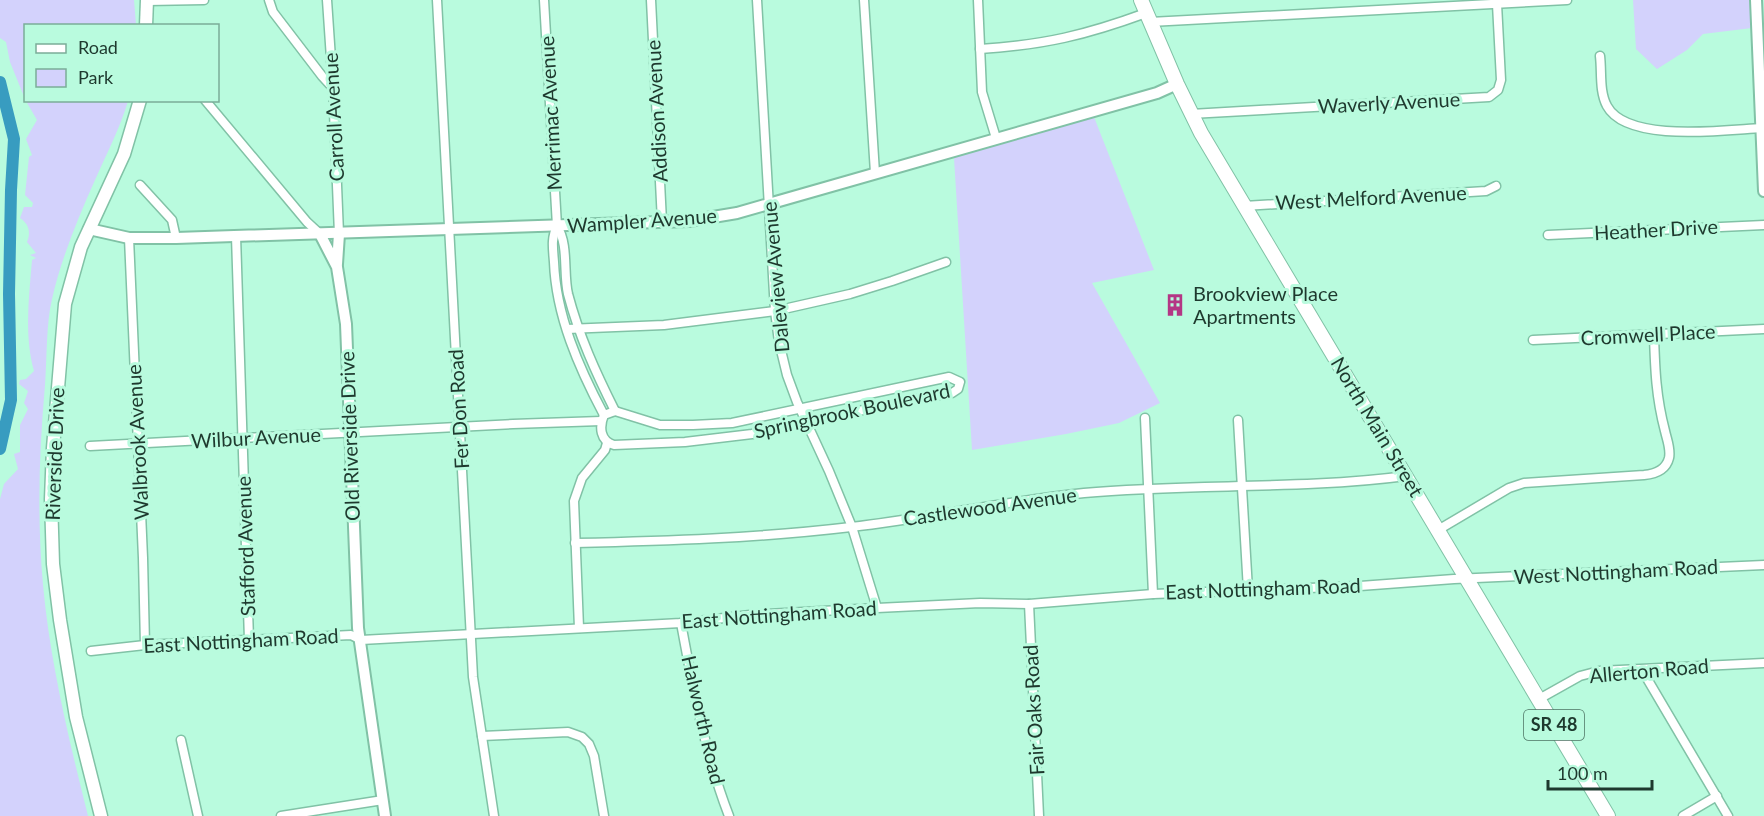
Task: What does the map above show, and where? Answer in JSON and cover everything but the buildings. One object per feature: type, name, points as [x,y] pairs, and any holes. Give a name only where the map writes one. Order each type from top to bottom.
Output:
[{"type":"main road","points":[[147,0],[147,24]]},
{"type":"main road","name":"North Main Street","points":[[1146,12],[1191,114],[1608,816]]},
{"type":"main road","name":"Riverside Drive","points":[[101,816],[76,717],[65,657],[52,564],[52,469],[65,304],[74,269],[124,154],[139,102]]},
{"type":"street","points":[[147,0],[204,0]]},
{"type":"street","points":[[269,0],[273,12],[333,88]]},
{"type":"street","name":"Carroll Avenue","points":[[327,0],[339,234]]},
{"type":"street","name":"Fer Don Road","points":[[437,0],[473,677],[494,816]]},
{"type":"street","name":"Merrimac Avenue","points":[[544,0],[557,226],[562,234],[566,283],[578,327],[615,411]]},
{"type":"street","name":"Addison Avenue","points":[[651,0],[662,222]]},
{"type":"street","name":"Daleview Avenue","points":[[757,0],[775,311],[783,362],[800,409],[852,527],[877,608]]},
{"type":"street","points":[[864,0],[875,173]]},
{"type":"street","points":[[978,0],[982,92],[996,138]]},
{"type":"street","points":[[980,49],[1015,47],[1065,39],[1104,28],[1146,12],[1497,4],[1567,0]]},
{"type":"street","points":[[1756,0],[1764,191]]},
{"type":"street","name":"Waverly Avenue","points":[[1191,114],[1489,97],[1498,90],[1501,80],[1497,4]]},
{"type":"street","points":[[1600,56],[1604,99],[1610,111],[1625,122],[1645,128],[1673,131],[1761,128]]},
{"type":"street","name":"Wampler Avenue","points":[[89,230],[129,238],[176,238],[662,222],[720,217],[1157,93],[1177,84]]},
{"type":"street","name":"Old Riverside Drive","points":[[207,102],[307,222],[320,234],[337,267],[346,324],[358,628],[386,816]]},
{"type":"street","points":[[140,185],[172,220],[176,238]]},
{"type":"street","name":"West Melford Avenue","points":[[1244,206],[1486,191],[1497,186]]},
{"type":"street","name":"Heather Drive","points":[[1548,235],[1764,225]]},
{"type":"street","name":"Merrimac Avenue","points":[[557,226],[552,236],[559,306],[579,363],[603,418]]},
{"type":"street","points":[[337,267],[339,234]]},
{"type":"street","name":"Stafford Avenue","points":[[236,236],[249,640]]},
{"type":"street","name":"Walbrook Avenue","points":[[129,238],[145,645]]},
{"type":"street","points":[[567,329],[664,325],[775,311],[850,294],[946,262]]},
{"type":"street","name":"Cromwell Place","points":[[1533,340],[1764,329]]},
{"type":"street","points":[[1438,530],[1509,488],[1524,483],[1644,475],[1661,470],[1667,463],[1670,452],[1656,393],[1654,335]]},
{"type":"street","name":"Springbrook Boulevard","points":[[607,443],[712,440],[952,393],[958,389],[960,381],[949,377],[939,378],[732,423],[660,425],[615,411]]},
{"type":"street","points":[[579,628],[573,511],[577,489],[582,478],[605,450],[607,443],[602,437],[603,418],[615,411]]},
{"type":"street","name":"Wilbur Avenue","points":[[90,446],[603,418]]},
{"type":"street","points":[[1145,418],[1153,594]]},
{"type":"street","points":[[1238,420],[1248,590]]},
{"type":"street","name":"Castlewood Avenue","points":[[575,543],[711,540],[852,527],[1046,497],[1148,488],[1243,487],[1406,476]]},
{"type":"street","name":"West Nottingham Road","points":[[1468,579],[1764,565]]},
{"type":"street","name":"East Nottingham Road","points":[[91,651],[145,645],[351,635],[361,640],[681,623],[750,615],[877,608],[980,603],[988,605],[1029,604],[1153,594],[1468,579]]},
{"type":"street","name":"Fair Oaks Road","points":[[1029,604],[1039,816]]},
{"type":"street","name":"Halworth Road","points":[[681,623],[711,759],[729,816]]},
{"type":"street","name":"Allerton Road","points":[[1539,699],[1586,674],[1599,671],[1764,663]]},
{"type":"street","points":[[1642,670],[1728,816]]},
{"type":"street","points":[[482,736],[568,732],[582,737],[589,744],[594,756],[604,816]]},
{"type":"street","points":[[181,740],[198,816]]},
{"type":"street","points":[[1683,816],[1717,796]]},
{"type":"street","points":[[281,816],[329,812],[383,800]]},
{"type":"green space","points":[[0,0],[134,0],[136,24],[24,24],[24,97],[10,62],[6,42],[0,38]]},
{"type":"green space","points":[[1633,0],[1751,0],[1752,28],[1703,34],[1687,50],[1657,69],[1636,49]]},
{"type":"green space","points":[[27,102],[128,102],[76,224],[52,299],[41,435],[40,535],[46,614],[61,701],[88,816],[0,816],[0,499],[4,484],[18,469],[14,454],[20,452],[20,425],[28,409],[24,403],[28,391],[19,384],[20,380],[26,379],[34,371],[29,344],[28,316],[32,260],[36,258],[30,255],[36,253],[27,242],[28,228],[20,218],[24,207],[32,207],[33,203],[25,195],[29,157],[32,155],[26,139],[37,120]]},
{"type":"green space","points":[[1094,117],[1154,270],[1092,283],[1160,403],[1119,423],[972,450],[954,158]]},
{"type":"waterway","points":[[0,82],[14,139],[9,294],[11,400],[0,449]]},
{"type":"place","name":"Brookview Place Apartments","points":[[1175,305]]}]
